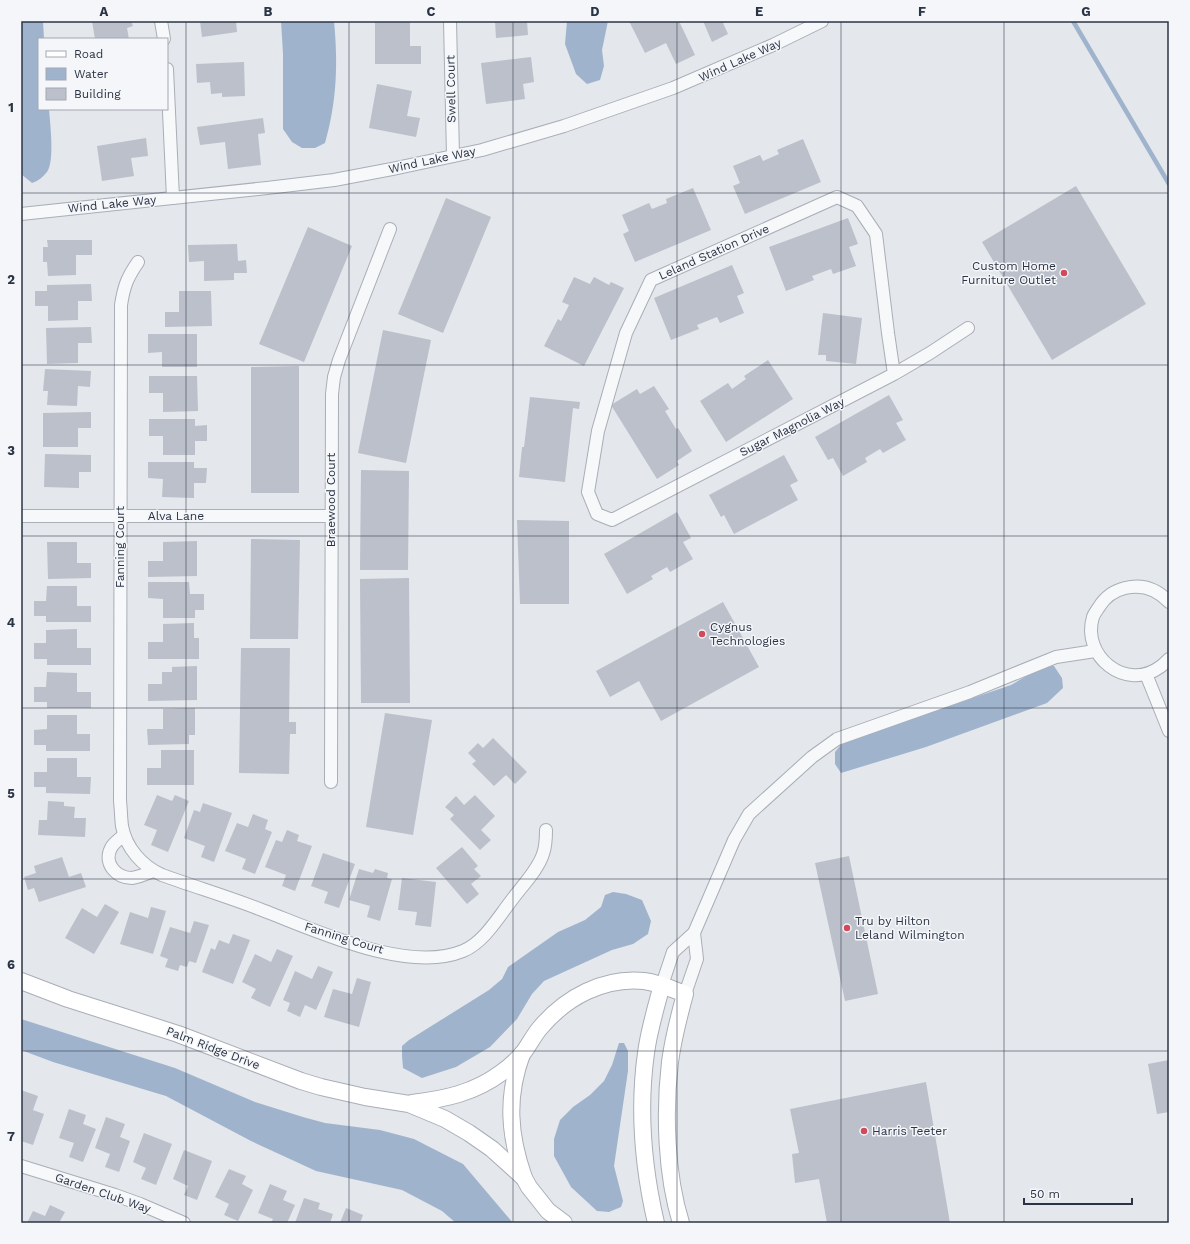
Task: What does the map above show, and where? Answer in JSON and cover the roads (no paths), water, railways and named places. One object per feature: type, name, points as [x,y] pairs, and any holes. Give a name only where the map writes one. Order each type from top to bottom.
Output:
[{"type":"street","points":[[161,21],[164,38]]},
{"type":"street","name":"Swell Court","points":[[450,21],[452,156]]},
{"type":"street","name":"Wind Lake Way","points":[[21,214],[334,180],[482,150],[564,126],[673,88],[773,45],[822,21]]},
{"type":"street","points":[[168,90],[173,198]]},
{"type":"street","name":"Leland Station Drive","points":[[612,520],[597,514],[588,492],[598,431],[626,333],[651,280],[837,198],[856,206],[876,234],[894,374]]},
{"type":"street","name":"Braewood Court","points":[[331,782],[332,394],[334,377],[339,360],[390,229]]},
{"type":"street","name":"Fanning Court","points":[[138,262],[128,276],[121,305],[120,801],[124,835],[133,852],[153,871],[250,905],[321,933],[360,946],[406,956],[439,957],[464,950],[475,944],[488,931],[536,868],[543,855],[546,841],[546,830]]},
{"type":"street","name":"Sugar Magnolia Way","points":[[612,520],[894,374],[968,328]]},
{"type":"street","name":"Alva Lane","points":[[21,516],[331,516]]},
{"type":"street","points":[[1169,602],[1163,596],[1150,588],[1134,586],[1117,590],[1104,598],[1093,616],[1090,632],[1095,651],[1105,664],[1118,672],[1133,675],[1146,674],[1160,668],[1169,659]]},
{"type":"street","points":[[656,1223],[645,1161],[642,1132],[642,1107],[646,1053],[650,1029],[673,952],[694,933],[734,840],[749,814],[812,757],[837,739],[970,692],[1056,657],[1095,651]]},
{"type":"street","points":[[1146,674],[1169,731]]},
{"type":"street","points":[[124,835],[115,842],[109,854],[108,860],[115,872],[132,878],[153,871]]},
{"type":"street","points":[[681,1223],[670,1167],[667,1122],[670,1062],[676,1028],[696,959],[694,933]]},
{"type":"street","name":"Palm Ridge Drive","points":[[21,981],[68,999],[178,1034],[301,1081],[328,1089],[365,1097],[409,1104],[445,1118],[492,1149],[524,1178],[548,1211],[564,1223]]},
{"type":"street","name":"Palm Ridge Drive","points":[[409,1104],[448,1098],[467,1092],[486,1083],[501,1073],[523,1053],[540,1028],[550,1017],[583,993],[598,987],[623,981],[646,981],[662,985],[685,994]]},
{"type":"street","points":[[523,1053],[517,1068],[514,1082],[511,1111],[515,1150],[524,1178]]},
{"type":"street","name":"Garden Club Way","points":[[21,1166],[115,1195],[184,1223]]},
{"type":"water","points":[[21,21],[43,21],[44,38],[38,38],[38,110],[49,110],[51,159],[47,172],[44,176],[32,183],[21,174]]},
{"type":"water","points":[[281,21],[334,21],[336,82],[332,112],[325,143],[315,148],[302,148],[292,142],[283,129],[283,54]]},
{"type":"water","points":[[567,21],[608,21],[602,50],[604,66],[600,80],[587,84],[576,74],[565,44]]},
{"type":"water","points":[[1044,666],[1054,666],[1062,678],[1063,688],[1047,703],[926,747],[841,773],[835,764],[835,752],[843,742],[1011,685]]},
{"type":"water","points":[[613,892],[626,894],[642,900],[651,921],[648,934],[633,944],[612,950],[544,981],[532,994],[517,1019],[490,1047],[456,1067],[422,1078],[403,1068],[402,1046],[409,1040],[489,990],[502,979],[508,967],[558,932],[585,920],[601,907],[605,895]]},
{"type":"water","points":[[21,1019],[175,1068],[255,1102],[303,1117],[325,1123],[380,1130],[414,1139],[463,1164],[513,1223],[456,1223],[442,1211],[402,1190],[316,1171],[251,1141],[166,1096],[53,1062],[21,1050]]},
{"type":"water","points":[[619,1043],[624,1043],[628,1051],[628,1071],[614,1166],[623,1201],[621,1207],[609,1212],[597,1211],[571,1187],[554,1156],[554,1139],[560,1120],[604,1081],[612,1065]]},
{"type":"waterway","points":[[1073,21],[1169,184]]},
{"type":"place","name":"Custom Home Furniture Outlet","points":[[1064,273]]},
{"type":"place","name":"Cygnus Technologies","points":[[702,634]]},
{"type":"place","name":"Tru by Hilton Leland Wilmington","points":[[847,928]]},
{"type":"place","name":"Harris Teeter","points":[[864,1131]]}]
